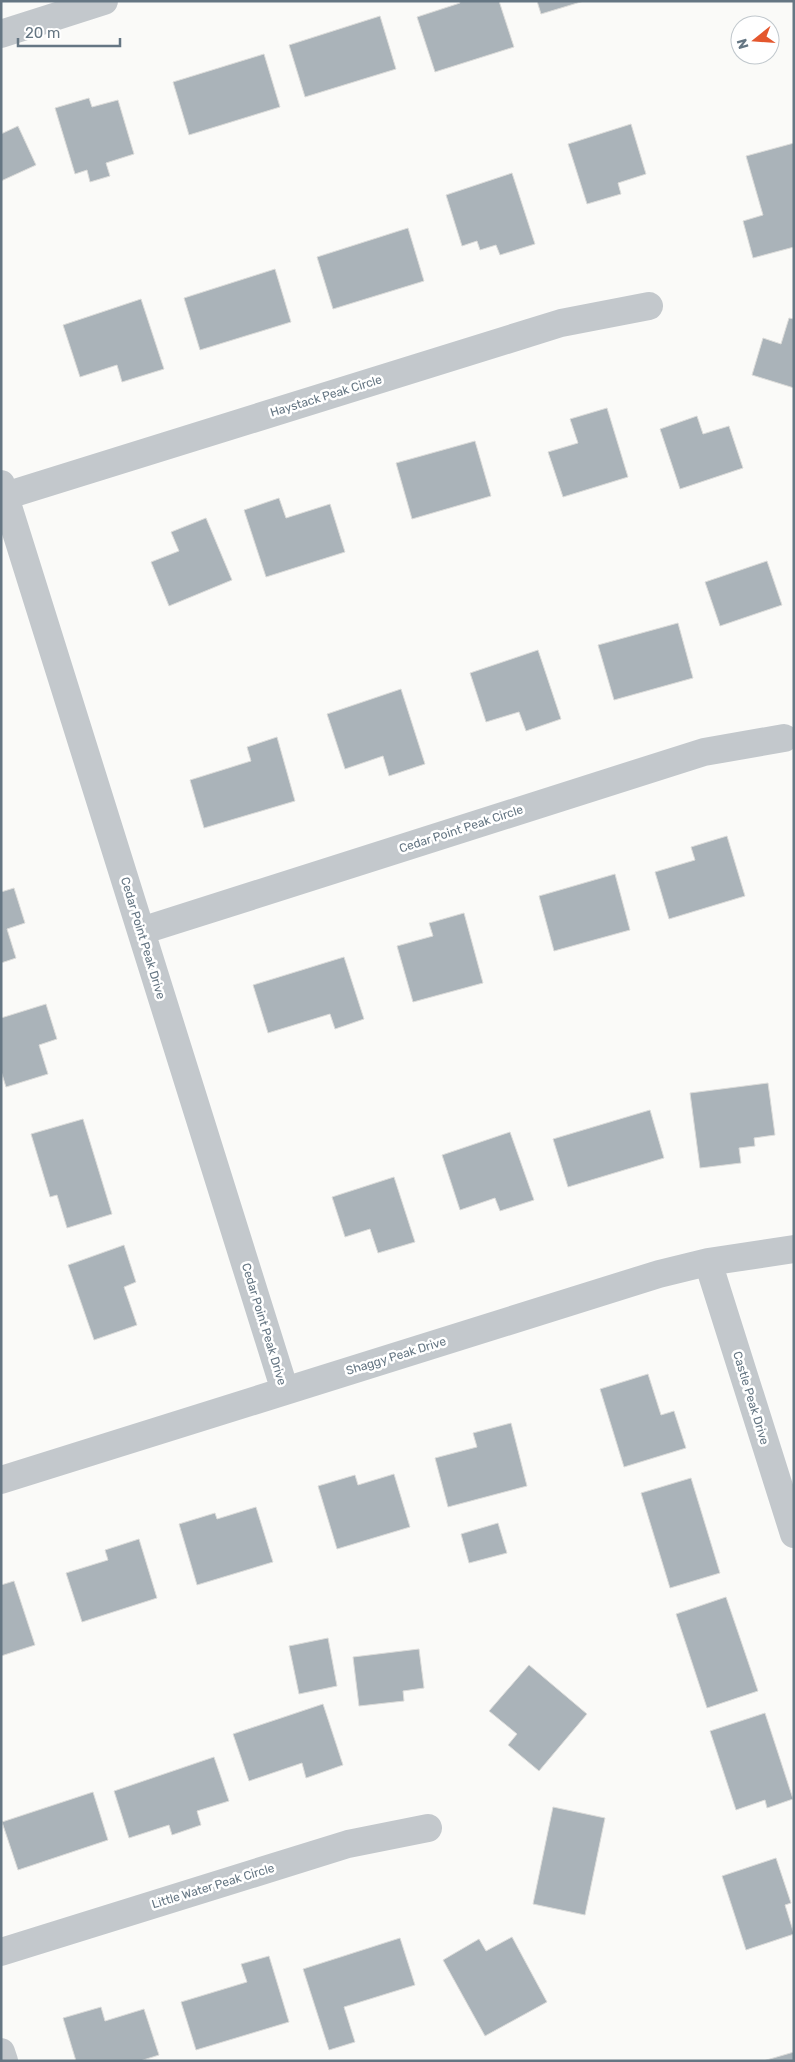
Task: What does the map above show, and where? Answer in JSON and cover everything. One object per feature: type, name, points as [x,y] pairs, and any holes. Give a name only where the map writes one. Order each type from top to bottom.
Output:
[{"type":"street","points":[[1,34],[60,8],[104,1]]},
{"type":"street","name":"Haystack Peak Circle","points":[[3,490],[561,323],[649,306]]},
{"type":"street","name":"Cedar Point Peak Drive","points":[[3,490],[285,1391]]},
{"type":"street","name":"Cedar Point Peak Circle","points":[[141,930],[704,752],[784,738]]},
{"type":"street","name":"Shaggy Peak Drive","points":[[1,1480],[659,1274],[708,1262],[794,1249]]},
{"type":"street","name":"Castle Peak Drive","points":[[708,1262],[794,1534]]},
{"type":"street","name":"Little Water Peak Circle","points":[[1,1952],[348,1844],[428,1828]]},
{"type":"street","points":[[1,2052],[4,2061]]},
{"type":"building","points":[[459,1],[499,1],[514,47],[435,72],[417,17],[460,3]]},
{"type":"building","points":[[537,1],[584,1],[541,14]]},
{"type":"building","points":[[380,16],[396,69],[305,97],[289,45]]},
{"type":"building","points":[[264,54],[280,107],[189,135],[173,82]]},
{"type":"building","points":[[89,98],[92,107],[118,100],[134,154],[106,163],[110,176],[90,182],[87,170],[75,174],[55,108]]},
{"type":"building","points":[[631,124],[646,174],[618,183],[621,194],[587,204],[568,144]]},
{"type":"building","points":[[18,126],[36,165],[1,181],[1,134]]},
{"type":"building","points":[[794,143],[794,247],[753,258],[743,221],[763,215],[746,156]]},
{"type":"building","points":[[512,173],[535,244],[500,255],[496,245],[480,250],[477,241],[462,246],[446,195]]},
{"type":"building","points":[[408,228],[424,281],[333,309],[317,257]]},
{"type":"building","points":[[275,269],[291,322],[200,350],[184,298]]},
{"type":"building","points":[[141,299],[164,369],[122,382],[117,365],[80,377],[63,325]]},
{"type":"building","points":[[789,318],[794,319],[794,388],[752,375],[763,338],[781,344]]},
{"type":"building","points":[[607,408],[628,477],[563,497],[548,452],[578,443],[570,419]]},
{"type":"building","points":[[697,416],[703,434],[729,426],[743,468],[680,489],[660,429]]},
{"type":"building","points":[[475,441],[491,496],[412,519],[396,463]]},
{"type":"building","points":[[279,498],[286,518],[330,504],[345,552],[266,577],[244,510]]},
{"type":"building","points":[[206,518],[232,580],[169,606],[151,562],[179,551],[171,532]]},
{"type":"building","points":[[767,561],[782,605],[720,626],[705,582]]},
{"type":"building","points":[[678,623],[693,678],[614,700],[598,645]]},
{"type":"building","points":[[538,650],[561,719],[526,731],[519,712],[486,722],[470,673]]},
{"type":"building","points":[[401,689],[425,764],[389,776],[383,756],[345,769],[327,714]]},
{"type":"building","points":[[277,737],[295,801],[204,828],[190,780],[251,761],[247,747]]},
{"type":"building","points":[[727,836],[745,896],[669,919],[655,872],[695,860],[691,847]]},
{"type":"building","points":[[615,874],[630,930],[554,951],[539,896]]},
{"type":"building","points":[[14,888],[25,923],[7,929],[16,958],[1,963],[1,892]]},
{"type":"building","points":[[464,913],[483,983],[413,1002],[397,946],[433,936],[429,923]]},
{"type":"building","points":[[344,957],[364,1019],[335,1029],[330,1014],[268,1033],[253,985]]},
{"type":"building","points":[[46,1004],[57,1039],[39,1045],[48,1074],[6,1087],[1,1071],[1,1018]]},
{"type":"building","points":[[768,1083],[775,1135],[754,1138],[755,1146],[739,1148],[741,1163],[700,1168],[690,1093]]},
{"type":"building","points":[[650,1110],[664,1158],[568,1187],[553,1139]]},
{"type":"building","points":[[83,1119],[112,1214],[67,1228],[57,1195],[50,1197],[31,1134]]},
{"type":"building","points":[[510,1132],[534,1200],[500,1211],[495,1198],[460,1210],[442,1155]]},
{"type":"building","points":[[394,1177],[415,1242],[378,1253],[370,1229],[345,1237],[332,1197]]},
{"type":"building","points":[[124,1245],[136,1282],[124,1287],[137,1325],[94,1340],[68,1265]]},
{"type":"building","points":[[648,1374],[661,1415],[674,1411],[686,1448],[624,1467],[600,1389]]},
{"type":"building","points":[[511,1423],[527,1486],[448,1507],[435,1458],[477,1447],[473,1433]]},
{"type":"building","points":[[394,1474],[410,1527],[337,1549],[318,1486],[355,1475],[358,1485]]},
{"type":"building","points":[[691,1478],[720,1573],[670,1588],[641,1493]]},
{"type":"building","points":[[256,1507],[273,1562],[197,1585],[179,1524],[215,1513],[217,1519]]},
{"type":"building","points":[[498,1523],[507,1553],[469,1563],[461,1534]]},
{"type":"building","points":[[139,1539],[157,1598],[82,1622],[66,1573],[108,1560],[105,1550]]},
{"type":"building","points":[[14,1581],[35,1645],[1,1656],[1,1585]]},
{"type":"building","points":[[726,1597],[758,1691],[707,1708],[676,1614]]},
{"type":"building","points":[[328,1638],[337,1686],[299,1694],[289,1646]]},
{"type":"building","points":[[419,1649],[424,1688],[403,1691],[404,1701],[359,1706],[353,1657]]},
{"type":"building","points":[[529,1665],[587,1714],[539,1771],[508,1745],[517,1734],[489,1711]]},
{"type":"building","points":[[323,1704],[343,1765],[306,1778],[302,1763],[249,1781],[233,1734]]},
{"type":"building","points":[[765,1713],[793,1799],[767,1808],[765,1800],[736,1810],[710,1731]]},
{"type":"building","points":[[214,1757],[229,1801],[197,1811],[201,1825],[172,1835],[169,1825],[129,1838],[114,1791]]},
{"type":"building","points":[[93,1792],[108,1840],[18,1870],[2,1822]]},
{"type":"building","points":[[553,1807],[605,1818],[585,1915],[533,1904]]},
{"type":"building","points":[[776,1858],[791,1903],[785,1905],[794,1934],[746,1950],[722,1876]]},
{"type":"building","points":[[512,1937],[547,2002],[485,2036],[443,1960],[479,1939],[486,1951]]},
{"type":"building","points":[[400,1938],[415,1985],[344,2007],[355,2042],[329,2050],[303,1969]]},
{"type":"building","points":[[269,1956],[289,2022],[196,2050],[181,2002],[247,1982],[241,1964]]},
{"type":"building","points":[[101,2007],[105,2021],[144,2009],[159,2055],[140,2061],[76,2061],[63,2018]]},
{"type":"building","points":[[794,2052],[794,2061],[763,2061]]}]
